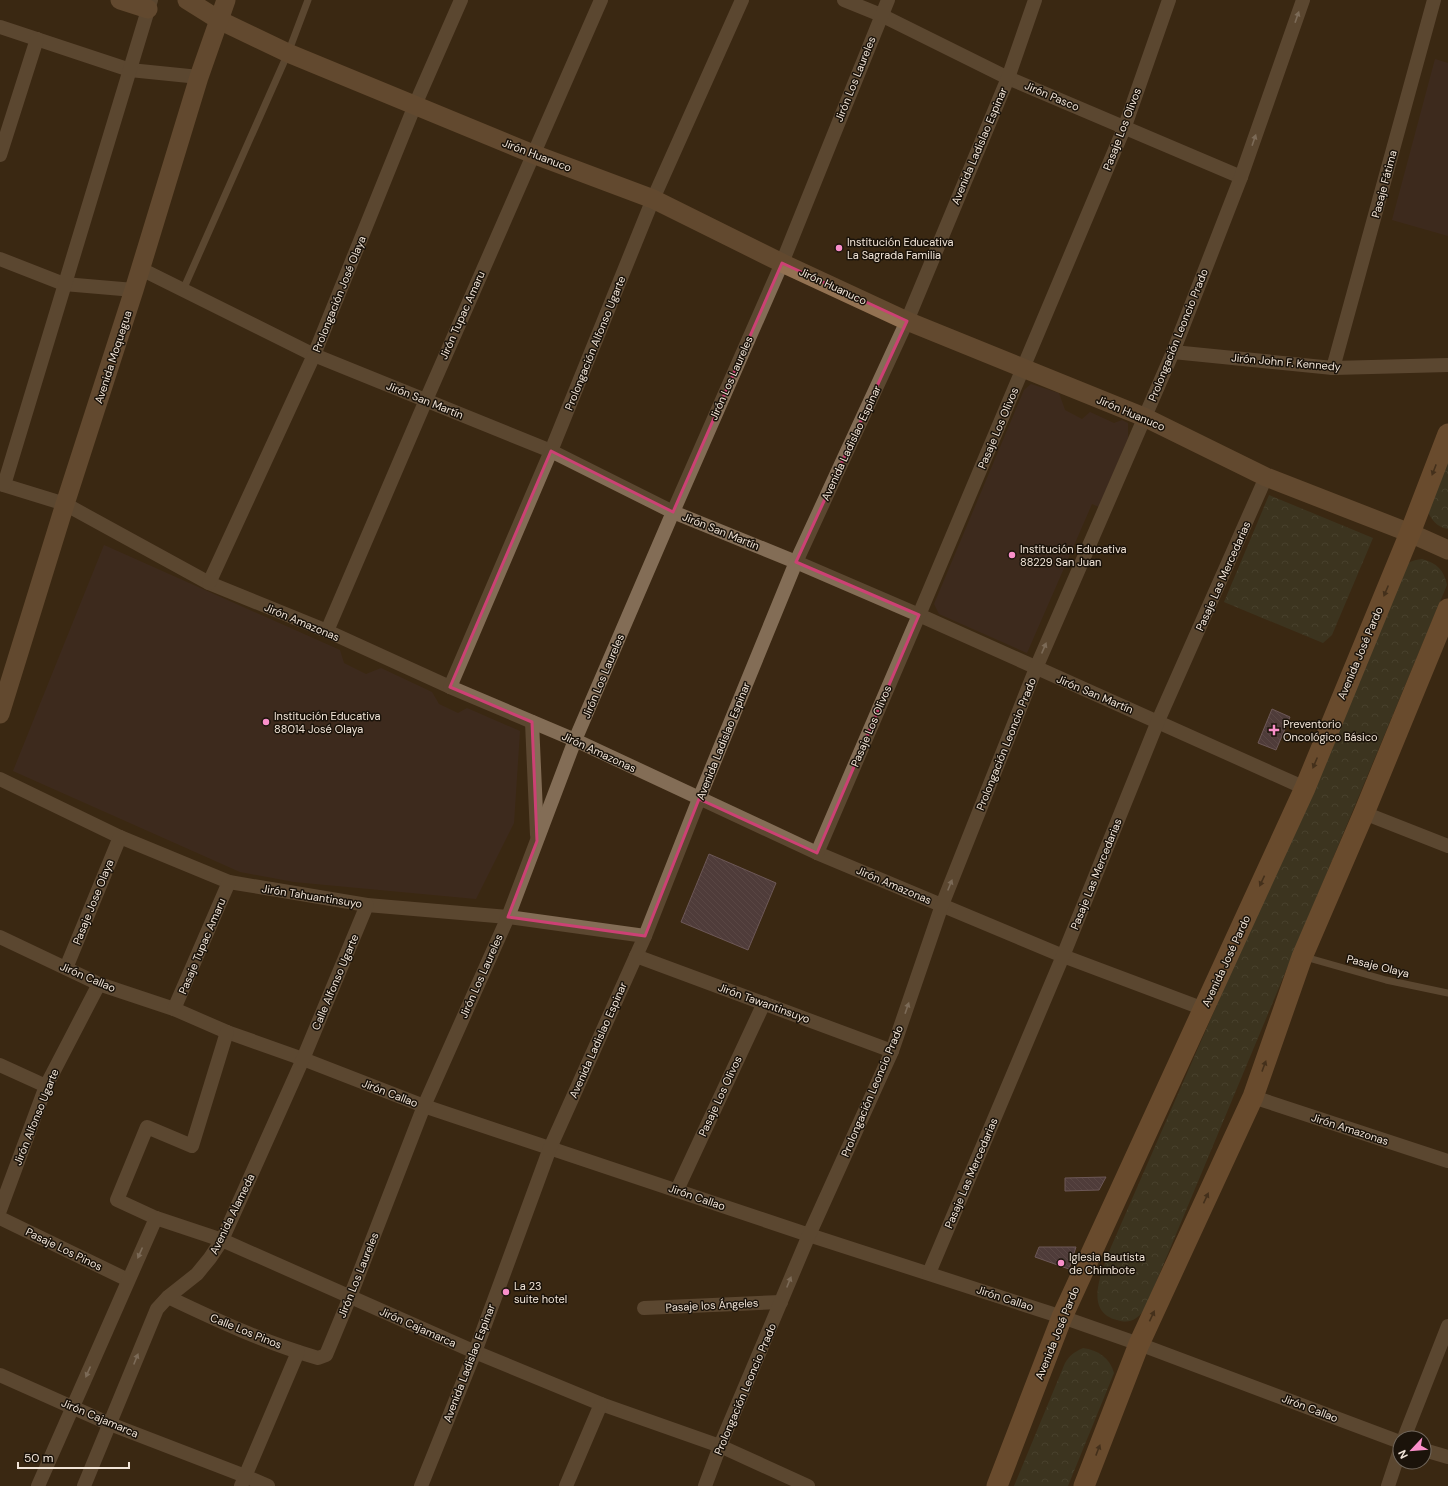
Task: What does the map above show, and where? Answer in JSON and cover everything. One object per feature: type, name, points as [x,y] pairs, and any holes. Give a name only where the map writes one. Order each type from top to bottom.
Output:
[{"type":"main road","points":[[120,0],[150,5]]},
{"type":"main road","name":"Jirón Huanuco","points":[[187,0],[219,20],[288,53],[533,154],[653,199],[782,263],[907,320],[1144,417],[1266,476],[1410,533],[1448,550]]},
{"type":"main road","name":"Avenida Moquegua","points":[[0,714],[65,504],[134,290],[199,77],[226,0]]},
{"type":"main road","name":"Avenida José Pardo","points":[[997,1486],[1062,1316],[1305,788],[1410,533],[1448,434]]},
{"type":"main road","points":[[1084,1486],[1139,1344],[1253,1097],[1302,957],[1364,813],[1448,609]]},
{"type":"street","name":"Prolongación José Olaya","points":[[209,584],[314,355],[415,105],[461,0]]},
{"type":"street","name":"Jirón Tupac Amaru","points":[[327,631],[600,0]]},
{"type":"street","name":"Prolongación Alfonso Ugarte","points":[[450,687],[551,451],[653,199],[742,0]]},
{"type":"street","name":"Jirón Pasco","points":[[844,0],[881,15],[1008,78],[1125,126],[1241,177]]},
{"type":"street","name":"Jirón Los Laureles","points":[[326,1355],[424,1106],[508,917],[575,740],[672,512],[782,263],[888,0]]},
{"type":"street","name":"Avenida Ladislao Espinar","points":[[421,1486],[475,1352],[550,1148],[645,936],[699,799],[796,562],[907,320],[1008,78],[1034,0]]},
{"type":"street","name":"Pasaje Los Olivos","points":[[817,853],[1125,126],[1169,0]]},
{"type":"street","name":"Prolongación Leoncio Prado","points":[[705,1486],[720,1446],[809,1235],[892,1051],[942,905],[1036,668],[1173,352],[1241,177],[1303,0]]},
{"type":"street","name":"Pasaje Fátima","points":[[1333,368],[1434,0]]},
{"type":"street","points":[[2,484],[150,5]]},
{"type":"street","points":[[0,27],[130,70],[199,77]]},
{"type":"street","points":[[0,155],[37,39]]},
{"type":"street","points":[[0,258],[64,284],[134,290]]},
{"type":"street","name":"Jirón San Martín","points":[[140,269],[314,355],[551,451],[672,512],[796,562],[919,615],[1305,788]]},
{"type":"street","name":"Jirón John F. Kennedy","points":[[1173,352],[1333,368],[1448,365]]},
{"type":"street","name":"Pasaje Las Mercedarias","points":[[929,1272],[1063,956],[1158,721],[1266,476]]},
{"type":"street","name":"Jirón Amazonas","points":[[2,484],[65,504],[209,584],[327,631],[450,687],[575,740],[817,853],[1063,956],[1204,1009]]},
{"type":"street","points":[[532,722],[537,841]]},
{"type":"street","name":"Jirón Tahuantinsuyo","points":[[0,779],[120,837],[229,882],[367,904],[508,917],[645,936]]},
{"type":"street","points":[[1364,813],[1448,846]]},
{"type":"street","name":"Pasaje Jose Olaya","points":[[66,968],[120,837]]},
{"type":"street","name":"Pasaje Tupac Amaru","points":[[174,1010],[229,882]]},
{"type":"street","name":"Calle Alfonso Ugarte","points":[[303,1059],[367,904]]},
{"type":"street","name":"Jirón Callao","points":[[0,937],[99,984],[174,1010],[227,1032],[303,1059],[424,1106],[809,1235],[929,1272],[1062,1316],[1392,1439]]},
{"type":"street","name":"Jirón Tawantinsuyo","points":[[636,956],[892,1051]]},
{"type":"street","name":"Jirón Alfonso Ugarte","points":[[0,1210],[46,1086],[99,984]]},
{"type":"street","name":"Pasaje Los Olivos","points":[[677,1190],[764,1003]]},
{"type":"street","name":"Jirón Cajamarca","points":[[227,1032],[192,1146],[147,1127],[118,1200],[156,1218],[222,1240],[475,1352],[600,1404],[720,1446],[808,1486]]},
{"type":"street","name":"Avenida Alameda","points":[[84,1486],[157,1309],[168,1297],[197,1274],[222,1240],[303,1059]]},
{"type":"street","points":[[0,1065],[46,1086]]},
{"type":"street","name":"Jirón Amazonas","points":[[1253,1097],[1448,1161]]},
{"type":"street","name":"Pasaje Los Pinos","points":[[0,1218],[128,1280]]},
{"type":"street","points":[[38,1486],[156,1218]]},
{"type":"street","name":"Calle Los Pinos","points":[[168,1297],[210,1317],[298,1352],[318,1358],[326,1355]]},
{"type":"street","name":"Pasaje los Ángeles","points":[[644,1308],[781,1302]]},
{"type":"street","points":[[1407,1430],[1448,1326]]},
{"type":"street","points":[[243,1481],[298,1352]]},
{"type":"street","name":"Jirón Cajamarca","points":[[0,1374],[110,1424],[243,1481],[268,1486]]},
{"type":"street","points":[[566,1486],[600,1404]]},
{"type":"street","points":[[1432,1452],[1448,1457]]},
{"type":"street","points":[[1388,1486],[1393,1470]]},
{"type":"lane","points":[[183,290],[288,53],[308,0]]},
{"type":"lane","name":"Pasaje Olaya","points":[[1302,957],[1386,980],[1448,994]]},
{"type":"highlighted area","points":[[782,263],[907,321],[796,562],[919,615],[817,853],[699,799],[645,936],[508,917],[537,841],[532,722],[450,687],[551,451],[673,512]]},
{"type":"shaded area","points":[[1435,59],[1448,63],[1448,236],[1392,220]]},
{"type":"shaded area","name":"Institución Educativa 88229 San Juan","points":[[1031,384],[1059,393],[1065,410],[1082,419],[1090,412],[1114,423],[1122,420],[1128,423],[1128,438],[1099,507],[1092,504],[1027,653],[939,614],[934,604],[1024,390]]},
{"type":"shaded area","name":"Institución Educativa 88014 José Olaya","points":[[104,545],[340,650],[344,663],[366,674],[381,668],[432,692],[439,704],[458,713],[467,708],[520,731],[514,823],[476,899],[294,882],[240,872],[13,771]]},
{"type":"green space","points":[[1448,446],[1448,529],[1434,522],[1426,508]]},
{"type":"green space","points":[[1269,495],[1373,538],[1332,635],[1323,643],[1224,602]]},
{"type":"green space","points":[[1422,559],[1436,565],[1442,571],[1447,585],[1144,1311],[1138,1317],[1129,1321],[1125,1322],[1117,1320],[1106,1315],[1100,1308],[1098,1299],[1100,1277],[1111,1247],[1216,1007],[1401,569],[1411,562]]},
{"type":"green space","points":[[1083,1348],[1094,1351],[1103,1356],[1110,1363],[1114,1373],[1068,1486],[1014,1486],[1065,1363],[1072,1354]]},
{"type":"building","name":"Preventorio Oncológico Básico","points":[[1272,709],[1290,717],[1276,750],[1258,743]]},
{"type":"building","points":[[709,854],[776,883],[748,950],[681,922]]},
{"type":"building","points":[[1106,1177],[1099,1190],[1065,1191],[1065,1178]]},
{"type":"building","name":"Iglesia Bautista de Chimbote","points":[[1039,1247],[1076,1247],[1069,1269],[1035,1257]]},
{"type":"place","name":"Institución Educativa La Sagrada Familia","points":[[839,248]]},
{"type":"place","name":"Institución Educativa 88229 San Juan","points":[[1012,555]]},
{"type":"place","name":"Institución Educativa 88014 José Olaya","points":[[266,722]]},
{"type":"place","name":"Preventorio Oncológico Básico","points":[[1274,730]]},
{"type":"place","name":"Iglesia Bautista de Chimbote","points":[[1061,1263]]},
{"type":"place","name":"La 23 suite hotel","points":[[506,1292]]}]
